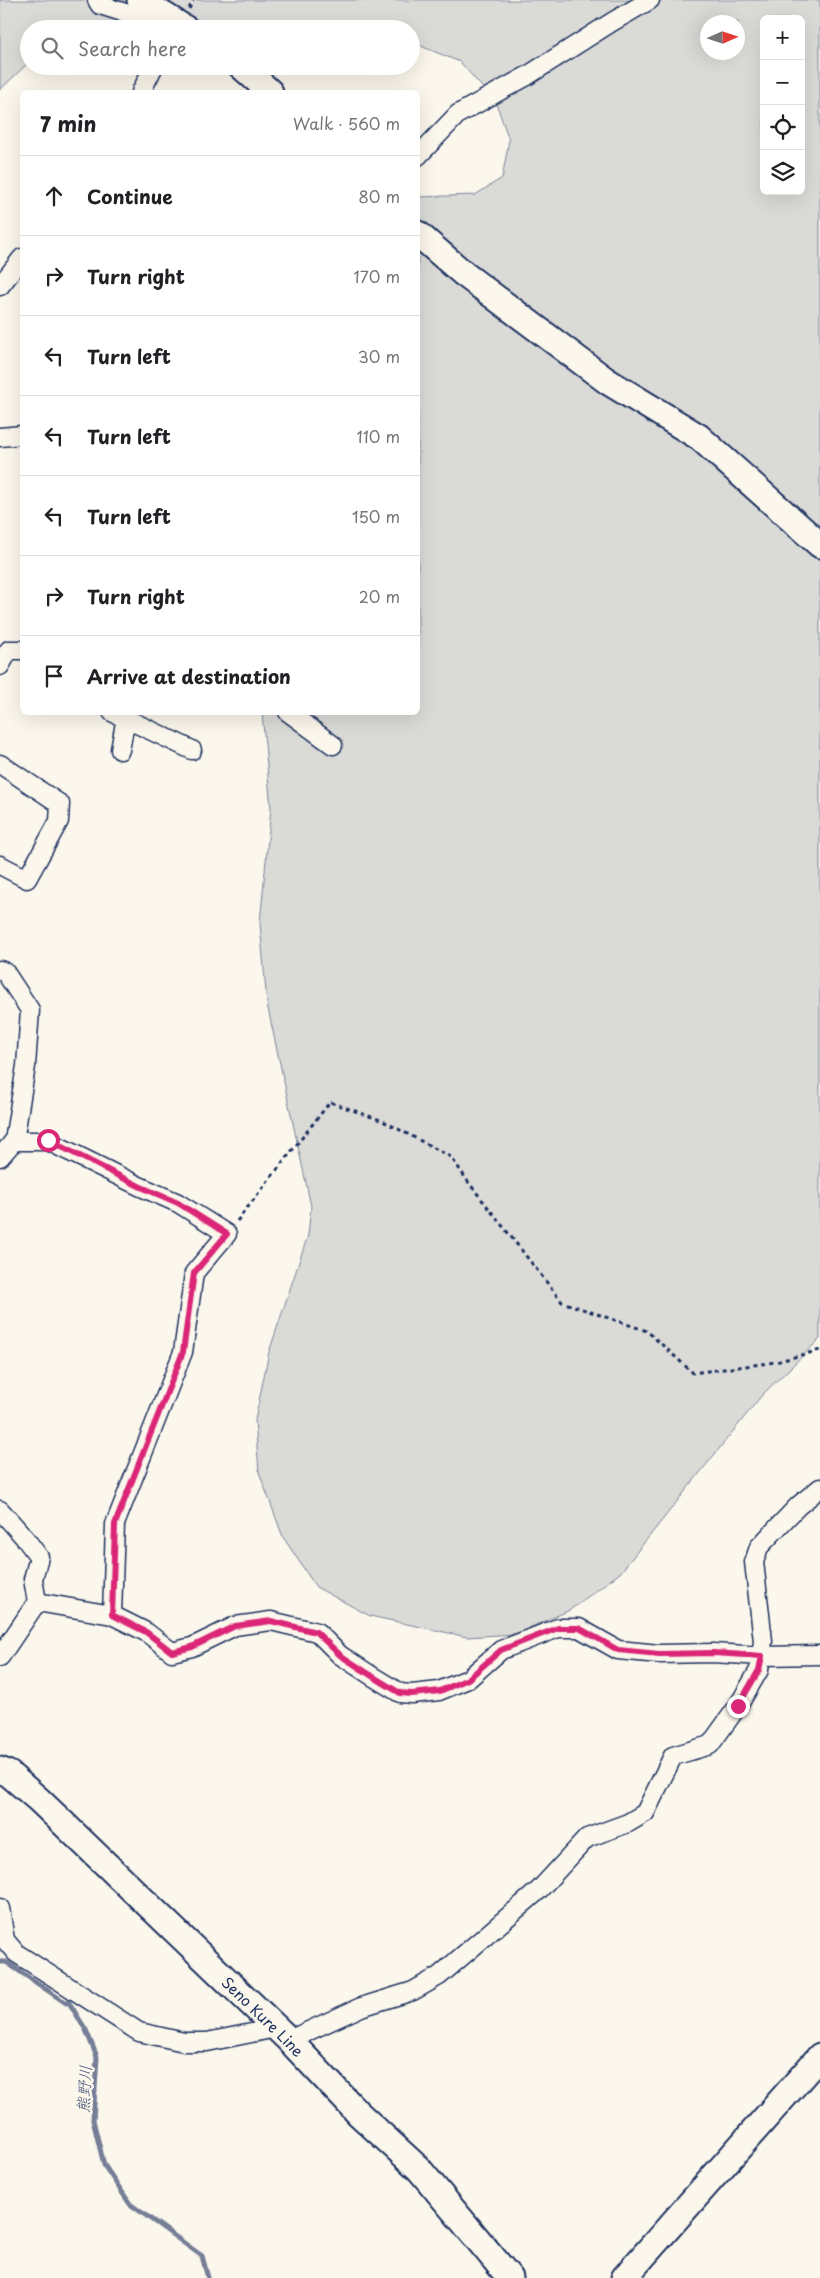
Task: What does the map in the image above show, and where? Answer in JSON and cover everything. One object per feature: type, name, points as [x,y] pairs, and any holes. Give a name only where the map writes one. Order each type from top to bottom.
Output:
[{"type":"street","points":[[97,0],[100,5],[135,16],[140,20]]},
{"type":"street","points":[[140,0],[172,20]]},
{"type":"street","points":[[420,154],[458,114],[527,76],[650,0]]},
{"type":"street","points":[[142,90],[150,75]]},
{"type":"street","points":[[251,75],[268,90]]},
{"type":"street","points":[[420,236],[464,274],[607,381],[699,437],[820,545]]},
{"type":"street","points":[[0,286],[20,261]]},
{"type":"street","points":[[0,437],[20,435]]},
{"type":"street","points":[[0,666],[9,650],[20,650]]},
{"type":"street","points":[[120,750],[122,715]]},
{"type":"street","points":[[124,715],[192,750]]},
{"type":"street","points":[[292,715],[333,745]]},
{"type":"street","points":[[0,764],[60,804],[59,821],[27,879],[0,865]]},
{"type":"street","points":[[0,970],[5,972],[30,1010],[26,1066],[14,1141],[0,1157]]},
{"type":"street","points":[[14,1141],[48,1140],[139,1186],[178,1203],[227,1234],[194,1273],[183,1352],[115,1524],[112,1615]]},
{"type":"street","points":[[0,1908],[5,1940],[16,1953],[139,2032],[184,2042],[207,2042],[283,2034],[413,1991],[439,1976],[539,1890],[587,1838],[628,1823],[645,1812],[673,1756],[710,1745],[738,1706],[759,1670],[763,1641],[754,1562],[759,1547],[798,1506],[820,1488]]},
{"type":"street","points":[[0,1510],[39,1557],[33,1578],[37,1602],[0,1656]]},
{"type":"street","points":[[37,1602],[112,1615],[146,1632],[172,1652],[192,1647],[235,1626],[244,1624],[271,1621],[316,1632],[340,1655],[372,1676],[400,1693],[412,1694],[440,1691],[468,1679],[501,1650],[558,1628],[579,1628],[618,1650],[659,1654],[820,1655]]},
{"type":"street","name":"Seno Kure Line","points":[[3,1770],[53,1814],[283,2034],[358,2113],[419,2169],[510,2278]]},
{"type":"street","points":[[624,2278],[820,2056]]},
{"type":"path","points":[[227,1234],[330,1102],[383,1121],[451,1157],[469,1183],[562,1302],[647,1331],[694,1373],[776,1362],[820,1350]]},
{"type":"shaded area","points":[[0,0],[820,0],[820,1339],[762,1395],[620,1573],[570,1610],[515,1634],[467,1637],[370,1616],[316,1587],[283,1537],[259,1472],[255,1420],[269,1352],[308,1235],[311,1206],[267,1004],[260,923],[271,808],[262,715],[420,715],[420,197],[475,195],[502,178],[509,140],[496,103],[460,62],[420,46],[420,20],[20,20],[20,71],[0,90]]},
{"type":"waterway","name":"熊野川","points":[[0,1962],[6,1962],[66,2003],[68,2001],[86,2030],[97,2057],[93,2120],[104,2165],[130,2204],[202,2256],[208,2278]]},
{"type":"route","points":[[48,1140],[139,1186],[178,1203],[227,1234],[194,1273],[183,1352],[115,1524],[112,1615],[146,1632],[172,1652],[192,1647],[235,1626],[271,1621],[316,1632],[340,1655],[372,1676],[400,1693],[412,1694],[440,1691],[468,1679],[501,1650],[558,1628],[579,1628],[618,1650],[659,1654],[713,1653],[762,1656],[759,1670],[738,1706]]}]
